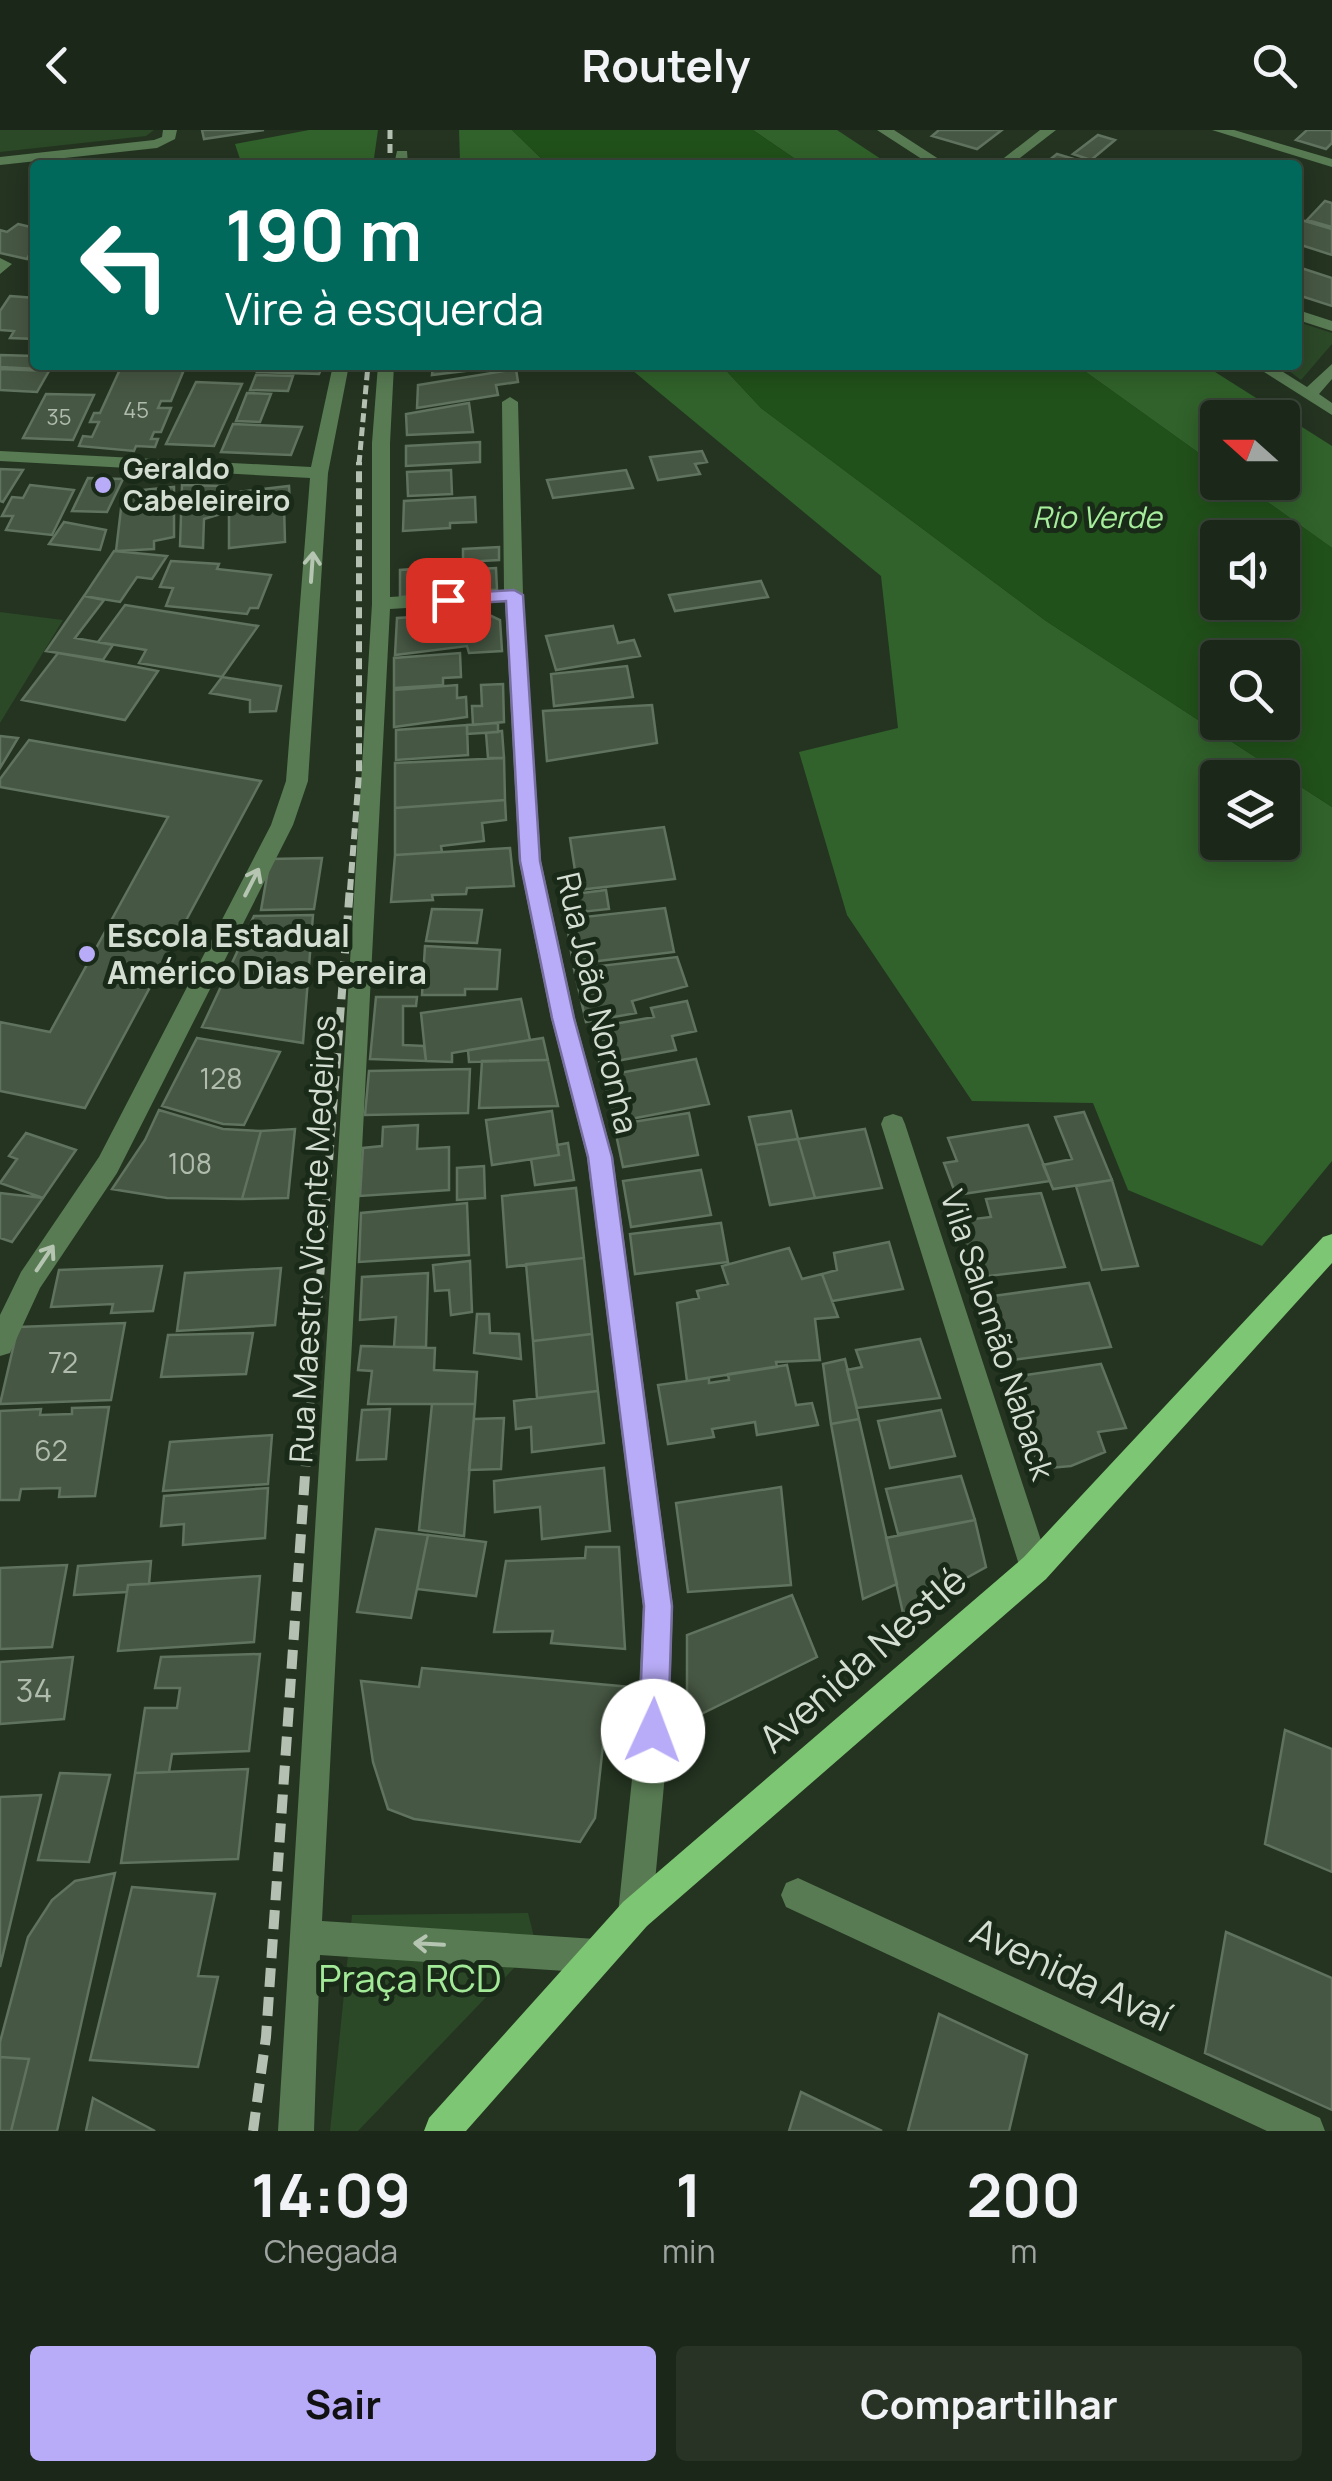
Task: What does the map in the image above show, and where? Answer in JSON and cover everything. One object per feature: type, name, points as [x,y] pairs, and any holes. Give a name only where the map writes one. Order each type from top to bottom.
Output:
[{"type":"main road","name":"Avenida Nestlé","points":[[442,2131],[635,1914],[1035,1568],[1332,1246]]},
{"type":"street","points":[[0,160],[157,144],[168,139],[170,130]]},
{"type":"street","points":[[884,130],[933,160]]},
{"type":"street","points":[[1009,160],[1049,130]]},
{"type":"street","points":[[1219,130],[1332,163]]},
{"type":"street","points":[[1302,316],[1332,326]]},
{"type":"street","points":[[0,1344],[30,1280],[108,1165],[282,825],[297,780],[319,474],[340,370]]},
{"type":"street","name":"Rua Maestro Vicente Medeiros","points":[[304,1938],[318,1764],[380,604],[386,370]]},
{"type":"street","points":[[1269,370],[1332,410]]},
{"type":"street","points":[[1309,395],[1332,370]]},
{"type":"street","name":"Rua João Noronha","points":[[510,402],[514,595],[530,861],[563,1018],[600,1157],[658,1606],[653,1731],[635,1914]]},
{"type":"street","points":[[0,456],[319,474]]},
{"type":"street","points":[[380,604],[514,595]]},
{"type":"street","name":"Vila Salomão Naback","points":[[893,1124],[1035,1568]]},
{"type":"street","name":"Avenida Avaí","points":[[798,1896],[1307,2131]]},
{"type":"street","points":[[296,2131],[304,1938],[596,1956]]},
{"type":"green space","points":[[0,130],[154,130],[146,136],[0,152]]},
{"type":"green space","points":[[1302,323],[1332,333],[1332,344],[1301,380],[1288,370],[1302,370]]},
{"type":"green space","points":[[0,612],[63,620],[0,723]]},
{"type":"green space","name":"Praça RCD","points":[[528,1913],[536,1945],[358,2131],[330,2131],[352,1915]]},
{"type":"shaded area","points":[[309,130],[378,130],[374,160],[240,160],[235,144]]},
{"type":"shaded area","points":[[459,130],[512,130],[543,160],[460,160]]},
{"type":"shaded area","points":[[753,130],[837,130],[882,160],[797,160]]},
{"type":"shaded area","points":[[632,370],[726,370],[761,408],[1046,621],[1200,721],[1200,740],[1229,740],[1260,760],[1200,760],[1200,860],[1300,860],[1300,786],[1332,807],[1332,1161],[1262,1246],[1128,1190],[1093,1103],[972,1101],[847,915],[799,752],[898,728],[881,576]]},
{"type":"shaded area","points":[[1083,370],[1212,370],[1259,400],[1200,400],[1200,454]]},
{"type":"shaded area","points":[[1300,426],[1332,446],[1332,548],[1300,525],[1300,520],[1293,520],[1265,500],[1300,500]]},
{"type":"water","points":[[512,130],[753,130],[797,160],[543,160]]},
{"type":"water","name":"Rio Verde","points":[[726,370],[1083,370],[1200,454],[1200,500],[1265,500],[1293,520],[1200,520],[1200,620],[1300,620],[1300,525],[1332,548],[1332,807],[1300,786],[1300,760],[1260,760],[1229,740],[1300,740],[1300,640],[1200,640],[1200,721],[1046,621],[761,408]]},
{"type":"building","points":[[202,130],[264,130],[204,139]]},
{"type":"building","points":[[939,130],[1002,130],[977,149],[932,136]]},
{"type":"building","points":[[1307,130],[1332,130],[1332,143],[1326,149],[1296,140]]},
{"type":"building","points":[[1098,135],[1115,140],[1091,160],[1073,154]]},
{"type":"building","points":[[1057,154],[1077,160],[1049,160]]},
{"type":"building","points":[[1325,201],[1332,203],[1332,227],[1307,220]]},
{"type":"building","points":[[1302,220],[1332,229],[1332,255],[1302,245]]},
{"type":"building","points":[[18,224],[30,227],[27,259],[0,253],[0,230],[7,232]]},
{"type":"building","points":[[1302,268],[1332,278],[1332,306],[1302,296]]},
{"type":"building","points":[[10,296],[30,298],[30,339],[10,338],[14,331],[0,330],[0,311]]},
{"type":"building","points":[[0,355],[30,356],[30,369],[0,367]]},
{"type":"building","points":[[0,369],[49,371],[37,392],[0,390]]},
{"type":"building","points":[[120,370],[184,370],[171,401],[161,401],[158,408],[171,408],[161,432],[154,432],[151,439],[158,439],[155,447],[136,446],[134,451],[79,446],[83,436],[92,437],[99,422],[90,422],[94,413],[100,413]]},
{"type":"building","points":[[258,370],[321,370],[319,374]]},
{"type":"building","points":[[432,370],[473,370],[432,375]]},
{"type":"building","points":[[510,370],[516,370],[518,382],[496,385],[498,395],[417,408],[418,385]]},
{"type":"building","points":[[256,375],[293,376],[288,391],[250,390]]},
{"type":"building","points":[[196,382],[242,384],[214,446],[166,444]]},
{"type":"building","points":[[247,393],[271,394],[260,422],[236,421]]},
{"type":"building","points":[[46,394],[94,395],[73,440],[23,438]]},
{"type":"building","points":[[469,403],[473,432],[407,435],[406,414]]},
{"type":"building","points":[[233,424],[302,427],[291,455],[221,452]]},
{"type":"building","points":[[480,442],[480,462],[406,466],[406,446]]},
{"type":"building","points":[[702,451],[707,462],[695,464],[700,474],[658,480],[650,457]]},
{"type":"building","points":[[0,469],[23,470],[3,502],[0,501]]},
{"type":"building","points":[[451,470],[452,494],[408,496],[407,472]]},
{"type":"building","points":[[626,470],[633,488],[553,498],[547,480]]},
{"type":"building","points":[[88,478],[123,479],[107,512],[72,511]]},
{"type":"building","points":[[30,485],[74,490],[52,535],[6,530],[13,516],[2,516],[12,497],[23,498]]},
{"type":"building","points":[[182,485],[224,486],[224,513],[204,519],[203,548],[180,546]]},
{"type":"building","points":[[289,486],[290,504],[284,505],[285,542],[229,548],[229,493]]},
{"type":"building","points":[[174,487],[174,537],[154,541],[154,549],[116,551],[123,492]]},
{"type":"building","points":[[475,497],[476,522],[403,531],[404,501]]},
{"type":"building","points":[[64,522],[106,530],[100,550],[49,544]]},
{"type":"building","points":[[499,547],[499,560],[463,562],[463,549]]},
{"type":"building","points":[[114,551],[167,556],[152,579],[137,577],[120,602],[84,596]]},
{"type":"building","points":[[171,561],[219,564],[217,569],[271,575],[258,608],[250,608],[247,614],[166,606],[173,588],[160,587]]},
{"type":"building","points":[[457,566],[458,594],[400,597],[400,570]]},
{"type":"building","points":[[496,568],[497,590],[458,589],[457,570]]},
{"type":"building","points":[[761,581],[768,597],[675,611],[669,595]]},
{"type":"building","points":[[84,596],[104,600],[75,638],[113,645],[103,660],[46,651]]},
{"type":"building","points":[[125,605],[258,626],[222,677],[139,663],[146,650],[98,642]]},
{"type":"building","points":[[485,613],[500,620],[502,651],[469,653],[467,646],[395,655],[397,618]]},
{"type":"building","points":[[613,626],[618,643],[634,640],[640,656],[556,670],[546,636]]},
{"type":"building","points":[[58,653],[158,671],[125,720],[22,700]]},
{"type":"building","points":[[460,653],[461,677],[443,678],[443,685],[394,688],[394,658]]},
{"type":"building","points":[[627,666],[633,697],[554,706],[551,674]]},
{"type":"building","points":[[222,677],[281,686],[276,711],[250,712],[250,700],[210,693]]},
{"type":"building","points":[[503,684],[504,722],[473,725],[472,706],[482,706],[481,685]]},
{"type":"building","points":[[457,685],[457,698],[466,697],[467,717],[394,727],[394,690]]},
{"type":"building","points":[[652,705],[657,743],[547,761],[543,711]]},
{"type":"building","points":[[498,723],[498,732],[467,734],[467,725]]},
{"type":"building","points":[[467,725],[468,755],[396,760],[396,730]]},
{"type":"building","points":[[502,731],[504,758],[488,758],[486,733]]},
{"type":"building","points":[[0,736],[18,738],[0,768]]},
{"type":"building","points":[[29,740],[261,781],[85,1108],[0,1091],[0,1022],[50,1032],[168,817],[0,787],[0,779]]},
{"type":"building","points":[[504,758],[505,800],[395,808],[395,763]]},
{"type":"building","points":[[505,800],[506,820],[482,823],[484,841],[441,846],[442,852],[395,855],[395,808]]},
{"type":"building","points":[[664,827],[675,879],[578,890],[570,838]]},
{"type":"building","points":[[510,848],[514,886],[467,888],[466,894],[391,902],[395,855]]},
{"type":"building","points":[[322,858],[314,909],[261,910],[270,859]]},
{"type":"building","points":[[606,890],[609,909],[562,914],[559,896]]},
{"type":"building","points":[[665,908],[674,952],[573,964],[566,919]]},
{"type":"building","points":[[432,909],[482,910],[477,943],[426,941]]},
{"type":"building","points":[[313,915],[303,1043],[202,1027],[254,916]]},
{"type":"building","points":[[425,946],[500,950],[497,989],[465,989],[465,995],[422,995]]},
{"type":"building","points":[[677,957],[687,986],[632,1001],[636,1013],[586,1022],[574,969]]},
{"type":"building","points":[[376,997],[417,997],[416,1006],[403,1006],[403,1045],[424,1046],[426,1061],[370,1059]]},
{"type":"building","points":[[521,999],[530,1040],[452,1053],[452,1062],[426,1061],[421,1013]]},
{"type":"building","points":[[687,1001],[696,1031],[672,1036],[676,1050],[600,1064],[591,1028],[654,1017],[651,1008]]},
{"type":"building","points":[[197,1038],[280,1052],[244,1125],[223,1124],[162,1106]]},
{"type":"building","points":[[543,1038],[548,1060],[469,1062],[468,1050]]},
{"type":"building","points":[[696,1059],[709,1104],[615,1122],[603,1076]]},
{"type":"building","points":[[548,1060],[558,1106],[479,1108],[482,1061]]},
{"type":"building","points":[[470,1069],[468,1113],[365,1115],[369,1071]]},
{"type":"building","points":[[159,1110],[223,1129],[261,1131],[242,1199],[167,1198],[112,1189],[145,1140]]},
{"type":"building","points":[[552,1111],[559,1155],[492,1165],[486,1120]]},
{"type":"building","points":[[791,1111],[798,1139],[756,1145],[749,1117]]},
{"type":"building","points":[[1084,1112],[1112,1180],[1053,1189],[1043,1165],[1072,1159],[1055,1117]]},
{"type":"building","points":[[689,1113],[698,1155],[623,1167],[614,1125]]},
{"type":"building","points":[[418,1125],[417,1149],[449,1147],[449,1190],[360,1196],[363,1148],[382,1146],[383,1127]]},
{"type":"building","points":[[1028,1125],[1050,1181],[956,1195],[944,1163],[957,1161],[948,1138]]},
{"type":"building","points":[[295,1129],[288,1198],[242,1199],[261,1131]]},
{"type":"building","points":[[865,1129],[882,1188],[815,1198],[798,1139]]},
{"type":"building","points":[[26,1133],[76,1150],[43,1198],[0,1183],[17,1159],[9,1156]]},
{"type":"building","points":[[798,1139],[815,1198],[770,1205],[756,1145]]},
{"type":"building","points":[[568,1143],[574,1180],[535,1185],[531,1159],[559,1155],[557,1145]]},
{"type":"building","points":[[484,1166],[485,1198],[457,1200],[457,1168]]},
{"type":"building","points":[[701,1170],[711,1215],[631,1227],[623,1181]]},
{"type":"building","points":[[1112,1180],[1138,1266],[1102,1270],[1076,1186]]},
{"type":"building","points":[[576,1188],[584,1258],[507,1267],[502,1196]]},
{"type":"building","points":[[0,1193],[43,1198],[12,1242],[0,1238]]},
{"type":"building","points":[[1041,1193],[1065,1267],[971,1278],[957,1221],[991,1217],[986,1199]]},
{"type":"building","points":[[467,1203],[469,1255],[359,1262],[361,1213]]},
{"type":"building","points":[[721,1223],[728,1262],[635,1274],[630,1234]]},
{"type":"building","points":[[889,1242],[903,1289],[832,1301],[822,1274],[837,1270],[834,1253]]},
{"type":"building","points":[[789,1248],[802,1279],[822,1274],[838,1317],[815,1319],[820,1360],[776,1362],[777,1367],[687,1381],[677,1303],[699,1298],[697,1291],[728,1284],[722,1266]]},
{"type":"building","points":[[584,1258],[592,1334],[533,1341],[526,1264]]},
{"type":"building","points":[[470,1261],[472,1312],[451,1315],[449,1290],[435,1291],[433,1265]]},
{"type":"building","points":[[162,1266],[153,1311],[111,1313],[113,1304],[51,1307],[59,1270]]},
{"type":"building","points":[[281,1268],[275,1325],[177,1331],[185,1273]]},
{"type":"building","points":[[428,1273],[426,1347],[394,1347],[396,1317],[360,1320],[362,1277]]},
{"type":"building","points":[[1089,1283],[1111,1347],[1013,1360],[993,1296]]},
{"type":"building","points":[[477,1314],[489,1314],[490,1333],[519,1334],[521,1359],[474,1353]]},
{"type":"building","points":[[125,1323],[111,1400],[0,1404],[18,1327]]},
{"type":"building","points":[[253,1333],[246,1374],[161,1377],[168,1335]]},
{"type":"building","points":[[592,1334],[598,1391],[537,1398],[533,1341]]},
{"type":"building","points":[[920,1339],[940,1398],[857,1408],[847,1370],[862,1367],[856,1350]]},
{"type":"building","points":[[361,1346],[435,1348],[434,1370],[477,1372],[475,1404],[368,1404],[372,1371],[358,1370]]},
{"type":"building","points":[[845,1359],[859,1419],[831,1424],[823,1364]]},
{"type":"building","points":[[1101,1364],[1126,1428],[1098,1432],[1105,1452],[1071,1466],[1039,1469],[1012,1377]]},
{"type":"building","points":[[787,1365],[796,1405],[812,1403],[818,1425],[757,1435],[755,1422],[712,1429],[714,1437],[668,1444],[658,1385],[709,1378],[709,1383],[729,1380],[728,1374]]},
{"type":"building","points":[[598,1391],[604,1443],[532,1452],[531,1427],[516,1429],[514,1401]]},
{"type":"building","points":[[432,1404],[475,1404],[464,1536],[419,1530]]},
{"type":"building","points":[[109,1407],[95,1496],[59,1497],[60,1488],[21,1489],[19,1500],[0,1500],[0,1411],[41,1409],[40,1415],[72,1414],[72,1408]]},
{"type":"building","points":[[390,1409],[386,1459],[357,1460],[362,1410]]},
{"type":"building","points":[[941,1410],[955,1456],[890,1468],[878,1421]]},
{"type":"building","points":[[504,1418],[501,1469],[469,1470],[474,1419]]},
{"type":"building","points":[[859,1419],[897,1584],[863,1599],[831,1424]]},
{"type":"building","points":[[272,1435],[268,1484],[163,1491],[170,1442]]},
{"type":"building","points":[[604,1468],[610,1531],[542,1539],[540,1507],[495,1512],[494,1481]]},
{"type":"building","points":[[961,1476],[975,1520],[898,1534],[886,1489]]},
{"type":"building","points":[[781,1487],[791,1585],[688,1592],[676,1503]]},
{"type":"building","points":[[268,1488],[265,1538],[183,1545],[184,1524],[161,1526],[164,1496]]},
{"type":"building","points":[[975,1520],[986,1567],[903,1613],[886,1538]]},
{"type":"building","points":[[376,1529],[428,1535],[411,1618],[357,1612]]},
{"type":"building","points":[[428,1535],[486,1542],[476,1596],[417,1589]]},
{"type":"building","points":[[586,1547],[619,1547],[625,1649],[551,1643],[553,1631],[494,1632],[506,1561],[585,1558]]},
{"type":"building","points":[[151,1561],[149,1584],[128,1585],[127,1592],[74,1595],[78,1566]]},
{"type":"building","points":[[67,1565],[52,1647],[0,1649],[0,1568]]},
{"type":"building","points":[[260,1576],[254,1642],[118,1651],[128,1585]]},
{"type":"building","points":[[792,1595],[817,1657],[687,1721],[687,1635]]},
{"type":"building","points":[[260,1654],[249,1751],[172,1754],[169,1772],[135,1773],[145,1708],[177,1708],[180,1688],[155,1688],[161,1657]]},
{"type":"building","points":[[73,1657],[64,1719],[0,1724],[0,1662]]},
{"type":"building","points":[[422,1668],[641,1688],[637,1730],[605,1727],[595,1818],[580,1842],[414,1819],[388,1809],[373,1762],[361,1681],[419,1687]]},
{"type":"building","points":[[1285,1730],[1332,1749],[1332,1872],[1265,1844]]},
{"type":"building","points":[[248,1769],[238,1859],[121,1863],[135,1773]]},
{"type":"building","points":[[60,1773],[110,1775],[89,1862],[38,1860]]},
{"type":"building","points":[[41,1795],[0,1967],[0,1797]]},
{"type":"building","points":[[115,1873],[57,2131],[0,2131],[0,2042],[28,1937],[52,1900],[75,1881]]},
{"type":"building","points":[[132,1887],[215,1894],[198,1976],[218,1977],[198,2067],[90,2060]]},
{"type":"building","points":[[1226,1932],[1332,1978],[1332,2110],[1205,2053]]},
{"type":"building","points":[[939,2014],[1027,2055],[1009,2131],[908,2131]]},
{"type":"building","points":[[0,2057],[29,2059],[11,2131],[0,2131]]},
{"type":"building","points":[[801,2092],[882,2131],[789,2131]]},
{"type":"building","points":[[93,2098],[155,2131],[86,2131]]},
{"type":"railway","points":[[390,130],[390,160]]},
{"type":"railway","points":[[359,464],[368,370]]},
{"type":"railway","points":[[350,890],[359,774],[359,464]]},
{"type":"railway","points":[[308,1435],[350,887]]},
{"type":"railway","points":[[253,2131],[266,2037],[308,1432]]},
{"type":"place","name":"Geraldo Cabeleireiro","points":[[103,485]]},
{"type":"place","name":"Escola Estadual Américo Dias Pereira","points":[[87,954]]},
{"type":"route","points":[[448,600],[514,595],[530,861],[563,1018],[600,1157],[658,1606],[653,1731]]}]
